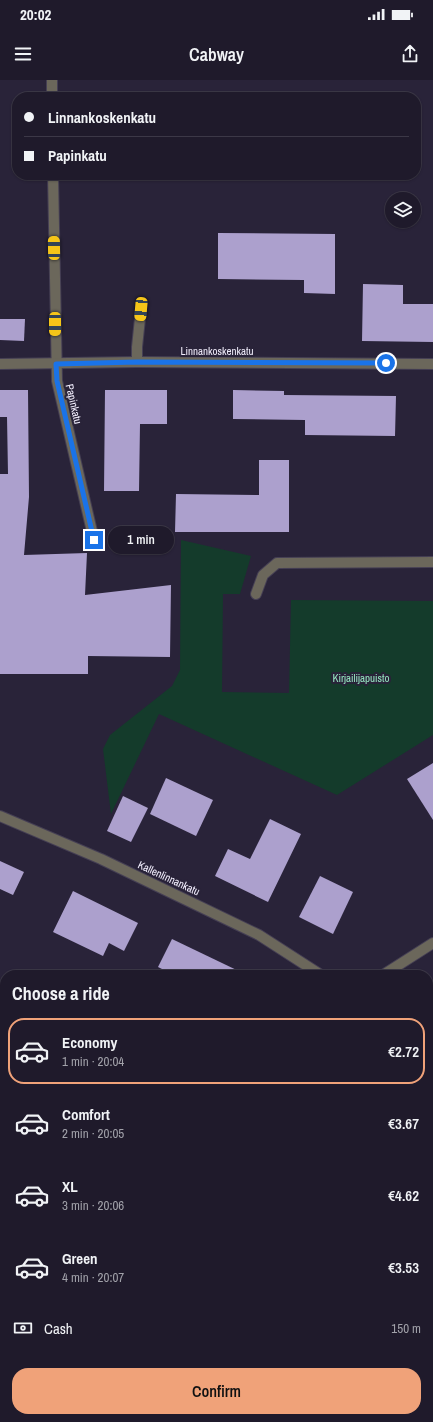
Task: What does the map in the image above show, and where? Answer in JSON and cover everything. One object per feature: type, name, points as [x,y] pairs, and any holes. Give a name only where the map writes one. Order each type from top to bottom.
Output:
[{"type":"street","points":[[52,80],[52,92]]},
{"type":"street","name":"Papinkatu","points":[[53,180],[57,381],[94,540]]},
{"type":"street","points":[[137,362],[141,309]]},
{"type":"street","name":"Linnankoskenkatu","points":[[0,364],[137,362],[433,364]]},
{"type":"street","points":[[256,594],[263,575],[276,563],[433,562]]},
{"type":"street","name":"Kallenlinnankatu","points":[[0,816],[101,859],[259,935],[313,970]]},
{"type":"street","points":[[391,970],[433,943]]},
{"type":"green space","name":"Kirjailijapuisto","points":[[181,540],[251,556],[240,594],[223,594],[222,692],[289,693],[291,600],[433,601],[433,735],[337,795],[159,714],[111,814],[103,749],[110,735],[172,686],[180,670]]},
{"type":"building","points":[[218,233],[335,234],[335,294],[304,293],[304,280],[218,279]]},
{"type":"building","points":[[363,284],[403,285],[403,304],[433,304],[433,342],[362,341]]},
{"type":"building","points":[[0,319],[25,319],[24,341],[0,340]]},
{"type":"building","points":[[0,390],[28,390],[29,497],[24,555],[87,553],[85,595],[171,585],[170,657],[88,656],[88,674],[0,674],[0,474],[8,474],[7,417],[0,417]]},
{"type":"building","points":[[105,390],[167,390],[167,424],[140,424],[139,491],[104,491]]},
{"type":"building","points":[[233,390],[284,391],[284,395],[396,396],[395,436],[305,435],[305,420],[233,419]]},
{"type":"building","points":[[259,460],[289,460],[289,532],[175,532],[176,494],[259,495]]},
{"type":"building","points":[[433,763],[433,820],[407,779]]},
{"type":"building","points":[[166,778],[213,800],[196,836],[150,814]]},
{"type":"building","points":[[123,796],[148,808],[131,842],[107,831]]},
{"type":"building","points":[[270,819],[301,834],[268,902],[215,876],[228,849],[250,859]]},
{"type":"building","points":[[0,861],[24,872],[13,895],[0,889]]},
{"type":"building","points":[[320,876],[353,892],[333,934],[299,917]]},
{"type":"building","points":[[73,891],[138,923],[124,951],[109,943],[103,956],[53,932]]},
{"type":"building","points":[[172,939],[237,970],[164,970],[158,967]]},
{"type":"route","points":[[94,540],[57,381],[56,364],[137,362],[386,363]]}]
